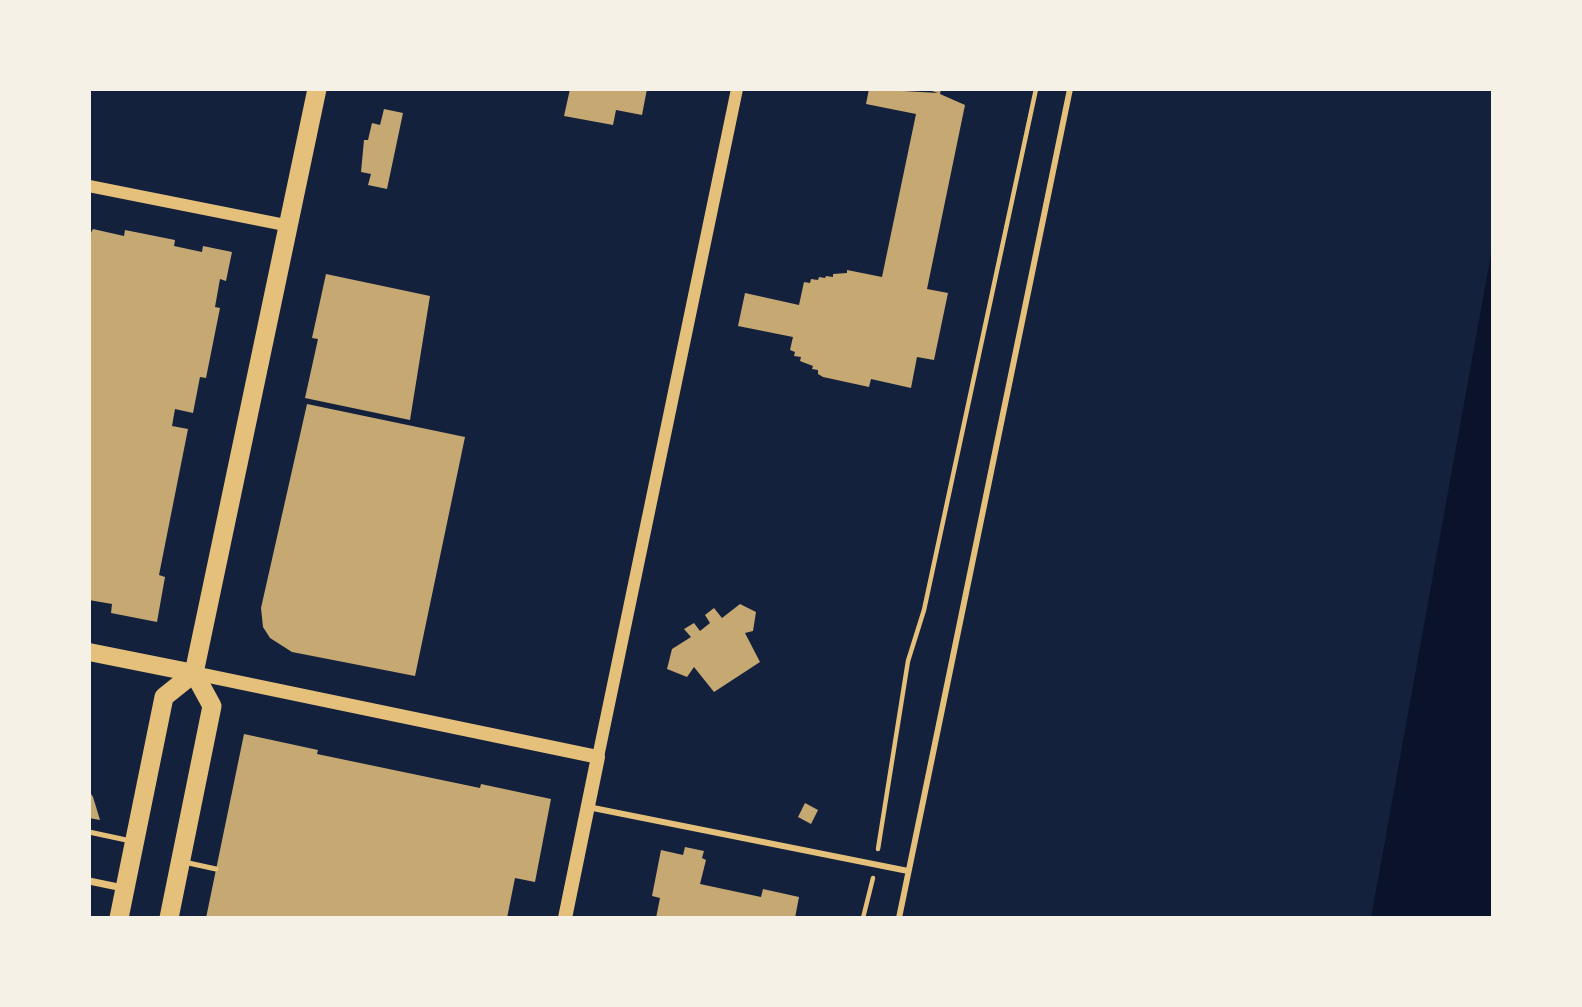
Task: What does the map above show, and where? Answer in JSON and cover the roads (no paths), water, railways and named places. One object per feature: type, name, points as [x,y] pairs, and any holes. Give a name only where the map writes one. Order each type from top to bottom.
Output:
[{"type":"highway","points":[[119,918],[164,696],[194,673],[317,89]]},
{"type":"highway","points":[[169,918],[212,706],[194,673]]},
{"type":"main road","points":[[89,652],[598,757],[565,918]]},
{"type":"street","points":[[598,757],[737,89]]},
{"type":"street","points":[[899,918],[1070,89]]},
{"type":"street","points":[[89,186],[290,226]]},
{"type":"street","points":[[588,807],[908,871]]},
{"type":"street","points":[[89,881],[125,888]]},
{"type":"lane","points":[[89,832],[135,841]]},
{"type":"lane","points":[[180,861],[216,869]]},
{"type":"water","points":[[1493,243],[1493,918],[1371,918]]}]
